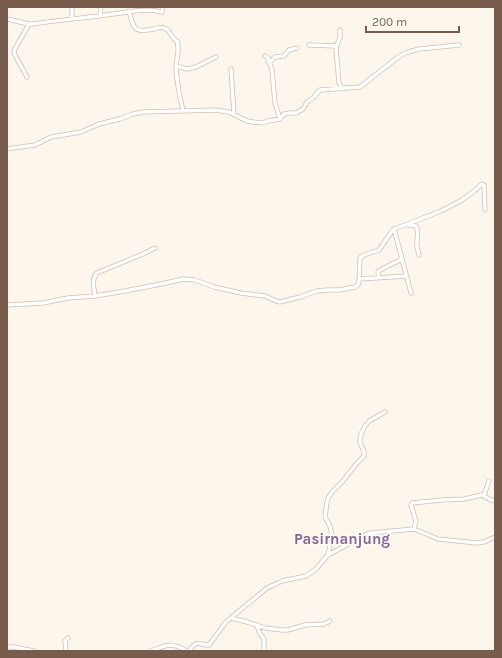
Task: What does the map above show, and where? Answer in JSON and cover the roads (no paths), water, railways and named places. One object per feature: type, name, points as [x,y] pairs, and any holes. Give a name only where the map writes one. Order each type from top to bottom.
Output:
[{"type":"street","points":[[72,7],[72,19]]},
{"type":"street","points":[[100,16],[101,7]]},
{"type":"street","points":[[7,19],[29,24],[100,16],[129,11],[157,10],[162,12],[163,7]]},
{"type":"street","points":[[129,11],[133,25],[136,29],[142,31],[163,28],[168,30],[177,41],[179,47],[176,66],[183,111]]},
{"type":"street","points":[[27,77],[14,53],[14,48],[29,24]]},
{"type":"street","points":[[340,30],[340,37],[336,48],[339,83],[342,88]]},
{"type":"street","points":[[309,45],[333,46],[336,48]]},
{"type":"street","points":[[7,149],[35,146],[51,137],[80,132],[99,124],[137,113],[215,110],[229,112],[252,122],[262,123],[280,119],[284,114],[296,113],[303,109],[307,102],[320,90],[360,87],[398,58],[411,51],[459,45]]},
{"type":"street","points":[[269,63],[275,57],[284,56],[289,50],[297,48]]},
{"type":"street","points":[[265,56],[268,58],[272,70],[275,103],[280,119]]},
{"type":"street","points":[[176,66],[187,69],[196,67],[216,57]]},
{"type":"street","points":[[231,68],[234,114]]},
{"type":"street","points":[[7,305],[43,303],[68,298],[95,296],[184,279],[195,280],[214,287],[241,293],[265,296],[280,302],[317,291],[339,290],[355,287],[358,285],[360,258],[364,255],[379,250],[394,229],[441,211],[462,200],[482,184],[484,186],[485,210]]},
{"type":"street","points":[[408,224],[418,227],[418,237],[416,243],[419,255]]},
{"type":"street","points":[[394,229],[411,293]]},
{"type":"street","points":[[95,296],[93,280],[98,273],[155,248]]},
{"type":"street","points":[[379,278],[378,272],[380,270],[402,259]]},
{"type":"street","points":[[359,279],[407,276]]},
{"type":"street","points":[[151,651],[170,645],[180,647],[188,651],[197,643],[201,643],[206,646],[209,645],[231,618],[268,588],[282,581],[306,576],[319,566],[328,555],[332,542],[330,526],[325,517],[328,498],[364,456],[364,451],[360,440],[365,426],[369,421],[385,412]]},
{"type":"street","points":[[484,495],[489,481]]},
{"type":"street","points":[[414,529],[416,521],[412,503],[464,499],[481,495],[495,501]]},
{"type":"street","points":[[328,555],[367,534],[379,532],[414,529],[442,539],[477,543],[484,542],[495,537]]},
{"type":"street","points":[[231,618],[270,629],[282,630],[288,630],[305,625],[324,624],[330,621]]},
{"type":"street","points":[[258,625],[259,632],[264,640],[264,651]]},
{"type":"street","points":[[66,651],[65,641],[68,638]]},
{"type":"street","points":[[7,647],[34,651]]},
{"type":"district","name":"Pasirnanjung","points":[[342,539]]}]
